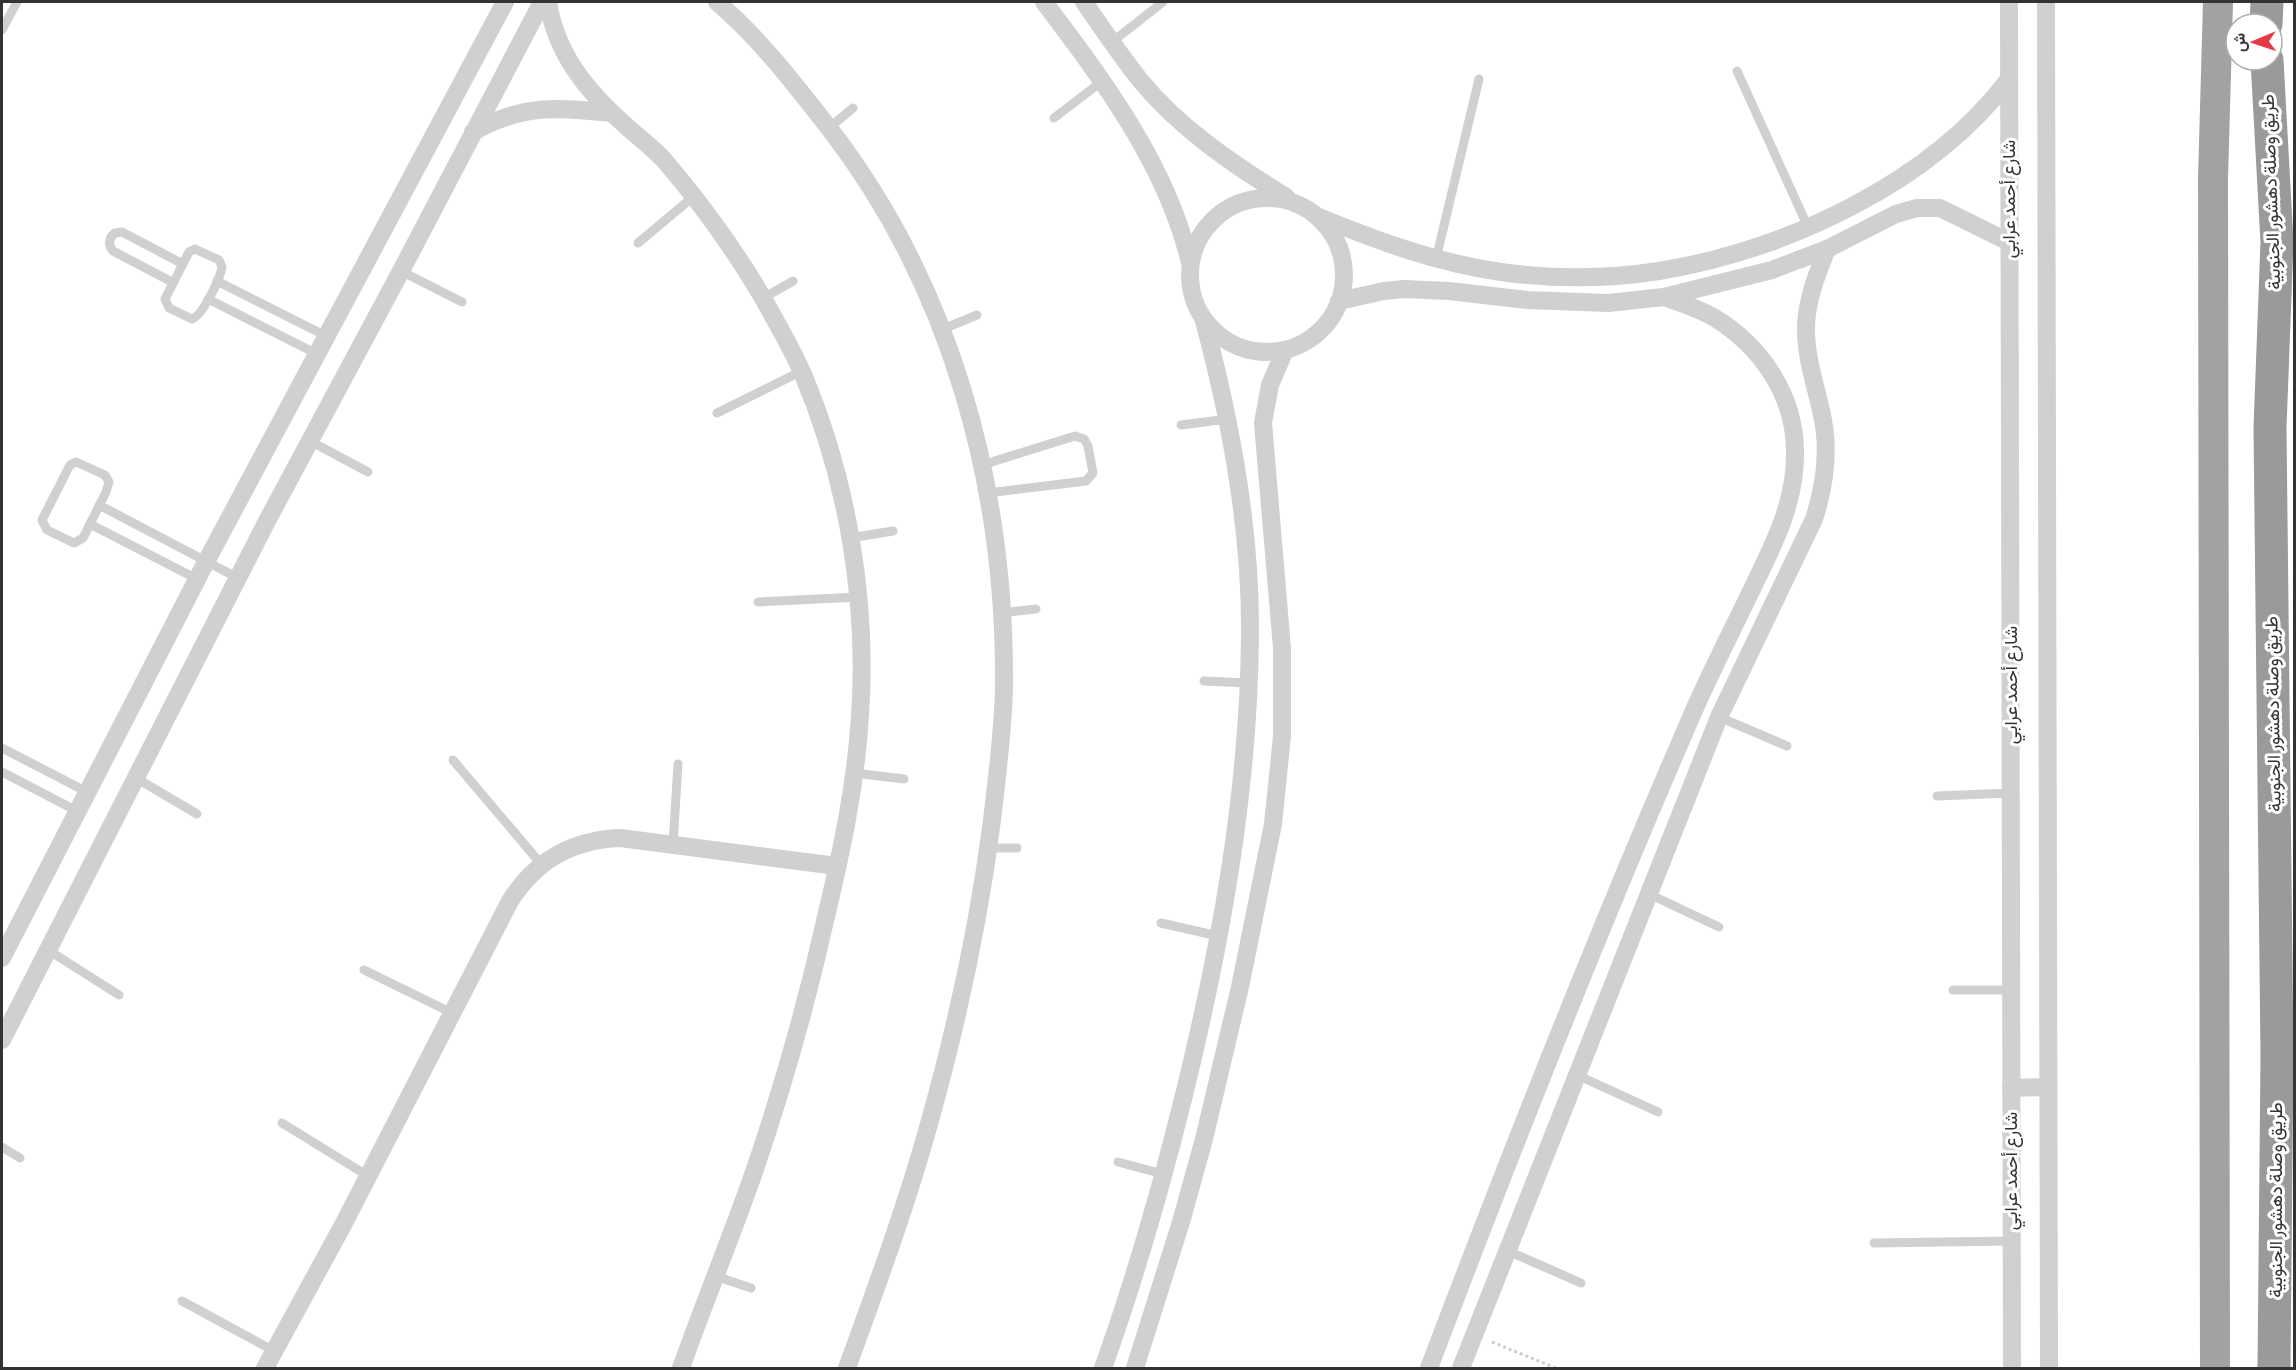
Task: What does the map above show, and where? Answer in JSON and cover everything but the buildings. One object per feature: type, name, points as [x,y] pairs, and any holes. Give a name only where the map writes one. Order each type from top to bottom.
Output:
[{"type":"highway","points":[[2215,1368],[2213,179],[2218,2]]},
{"type":"highway","name":"طريق وصلة دهشور الجنوبية","points":[[2268,72],[2277,242],[2270,428],[2277,1056],[2274,1368]]},
{"type":"street","points":[[2,958],[197,579],[505,2]]},
{"type":"street","points":[[2,1040],[238,578],[542,2]]},
{"type":"street","points":[[548,2],[555,30],[577,75],[612,113],[661,157],[694,196],[741,261],[802,371],[838,481],[850,538],[858,597],[862,667],[861,714],[854,773],[837,866],[815,964],[776,1105],[753,1174],[681,1368]]},
{"type":"street","points":[[717,2],[746,26],[789,76],[854,160],[887,212],[943,328],[967,400],[988,493],[995,541],[1004,689],[997,778],[978,915],[930,1123],[890,1250],[847,1368]]},
{"type":"street","points":[[1044,2],[1101,82],[1137,138],[1163,186],[1175,216],[1190,263],[1191,293],[1204,321],[1228,419],[1245,542],[1250,632],[1249,683],[1238,819],[1218,936],[1194,1056],[1163,1174],[1128,1296],[1103,1368]]},
{"type":"street","points":[[1083,2],[1141,81],[1187,126],[1239,166],[1293,201],[1319,217],[1377,240],[1436,259],[1502,272],[1553,276],[1608,276],[1658,271],[1727,255],[1808,227],[1861,201],[1942,150],[1978,117],[2009,79]]},
{"type":"street","name":"شارع أحمد عرابي","points":[[2009,2],[2012,794],[2012,1241],[2009,1367]]},
{"type":"street","points":[[2046,2],[2049,1368]]},
{"type":"street","points":[[473,132],[501,118],[532,109],[564,108],[612,113]]},
{"type":"street","points":[[1190,263],[1200,234],[1221,212],[1248,199],[1271,197],[1293,201]]},
{"type":"street","points":[[1339,301],[1404,289],[1449,291],[1527,300],[1608,303],[1665,297],[1772,270],[1827,249],[1906,210],[1928,207],[1940,208],[2009,242]]},
{"type":"street","points":[[1204,321],[1220,337],[1240,348],[1270,352],[1299,345],[1324,327],[1339,301],[1344,271],[1342,256],[1329,229],[1319,217]]},
{"type":"street","points":[[1461,1368],[1719,717],[1814,519],[1822,494],[1826,467],[1826,441],[1808,356],[1806,327],[1810,298],[1827,249]]},
{"type":"street","points":[[1429,1368],[1521,1126],[1693,713],[1781,527],[1792,485],[1796,450],[1792,424],[1785,399],[1774,376],[1759,354],[1741,336],[1712,316],[1665,297]]},
{"type":"street","points":[[1135,1368],[1178,1233],[1204,1139],[1273,824],[1282,736],[1282,648],[1263,423],[1270,385],[1285,350]]},
{"type":"street","points":[[265,1368],[368,1176],[510,901],[524,881],[541,864],[568,848],[602,838],[673,844],[837,866]]},
{"type":"street","points":[[2011,1088],[2047,1088]]},
{"type":"street","points":[[1450,1312],[1477,1329]]},
{"type":"lane","points":[[2,30],[17,2]]},
{"type":"lane","points":[[1112,42],[1163,2]]},
{"type":"lane","points":[[1737,71],[1808,227]]},
{"type":"lane","points":[[1436,259],[1479,79]]},
{"type":"lane","points":[[1054,118],[1101,82]]},
{"type":"lane","points":[[830,128],[853,108]]},
{"type":"lane","points":[[638,243],[694,196]]},
{"type":"lane","points":[[172,282],[113,251],[109,243],[110,239],[115,233],[122,232],[183,264]]},
{"type":"lane","points":[[195,249],[219,260],[222,267],[217,281],[198,317],[189,319],[169,308],[165,302],[165,296],[172,282],[189,252],[195,249]]},
{"type":"lane","points":[[401,271],[462,302]]},
{"type":"lane","points":[[763,298],[793,280]]},
{"type":"lane","points":[[217,281],[327,336]]},
{"type":"lane","points":[[208,298],[317,354]]},
{"type":"lane","points":[[943,328],[977,315]]},
{"type":"lane","points":[[717,413],[802,371]]},
{"type":"lane","points":[[1181,425],[1228,419]]},
{"type":"lane","points":[[982,465],[1075,436],[1084,439],[1088,446],[1093,469],[1086,481],[988,493]]},
{"type":"lane","points":[[310,441],[369,472]]},
{"type":"lane","points":[[81,462],[107,478],[108,487],[99,505],[80,541],[74,543],[47,530],[42,524],[43,516],[73,463],[81,462]]},
{"type":"lane","points":[[99,505],[238,578]]},
{"type":"lane","points":[[90,524],[197,579]]},
{"type":"lane","points":[[850,538],[893,531]]},
{"type":"lane","points":[[758,602],[858,597]]},
{"type":"lane","points":[[1001,613],[1036,609]]},
{"type":"lane","points":[[1204,681],[1249,683]]},
{"type":"lane","points":[[1719,717],[1787,746]]},
{"type":"lane","points":[[2,748],[87,792]]},
{"type":"lane","points":[[453,760],[541,864]]},
{"type":"lane","points":[[673,844],[678,764]]},
{"type":"lane","points":[[2,772],[77,812]]},
{"type":"lane","points":[[854,773],[904,779]]},
{"type":"lane","points":[[136,778],[197,814]]},
{"type":"lane","points":[[1937,796],[2012,794]]},
{"type":"lane","points":[[988,848],[1017,848]]},
{"type":"lane","points":[[1649,894],[1719,927]]},
{"type":"lane","points":[[1161,923],[1218,936]]},
{"type":"lane","points":[[48,950],[119,995]]},
{"type":"lane","points":[[364,970],[452,1013]]},
{"type":"lane","points":[[1953,990],[2012,990]]},
{"type":"lane","points":[[1577,1075],[1658,1112]]},
{"type":"lane","points":[[282,1123],[368,1176]]},
{"type":"lane","points":[[2,1147],[20,1158]]},
{"type":"lane","points":[[1118,1162],[1163,1174]]},
{"type":"lane","points":[[1874,1243],[2012,1241]]},
{"type":"lane","points":[[1508,1251],[1581,1282]]},
{"type":"lane","points":[[715,1276],[751,1288]]},
{"type":"lane","points":[[182,1301],[274,1351]]},
{"type":"path","points":[[1477,1329],[1556,1368]]}]
